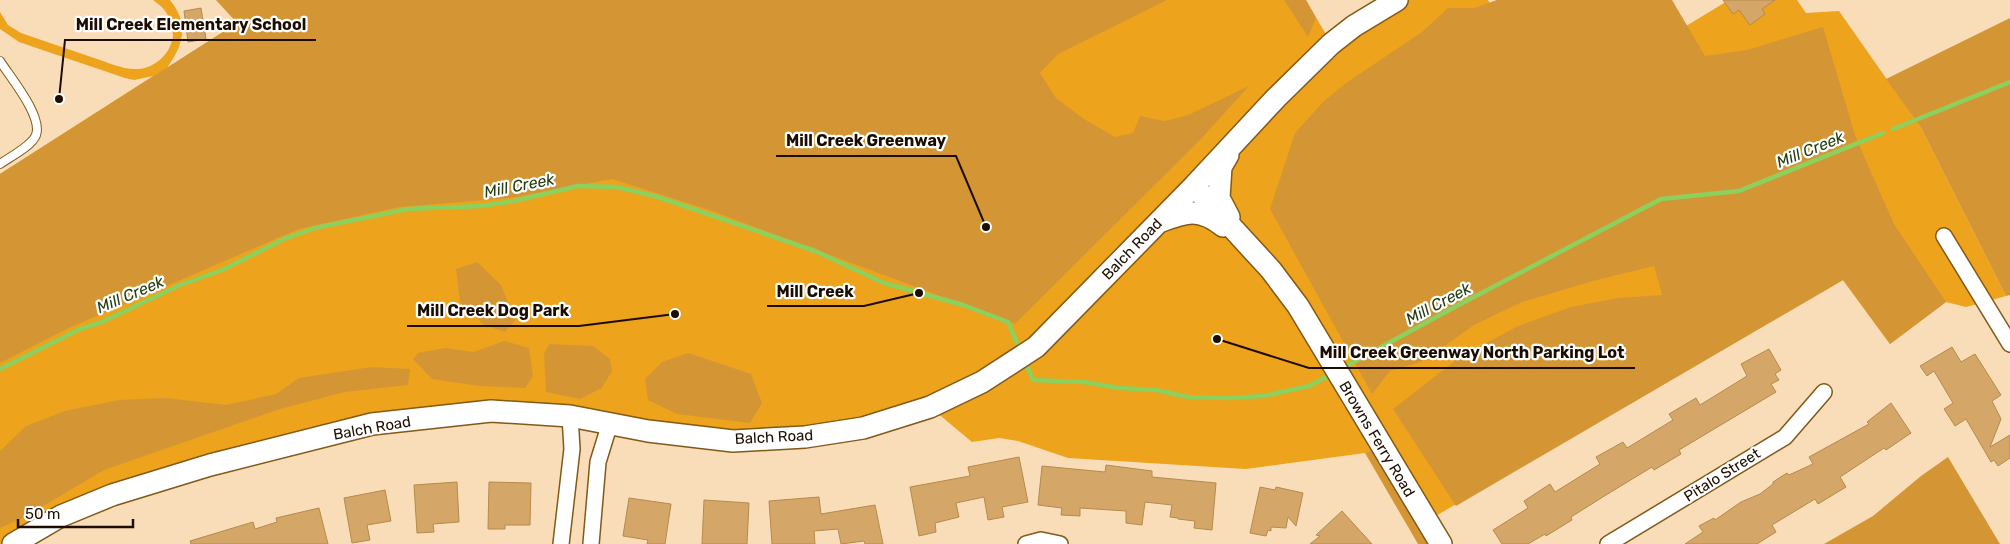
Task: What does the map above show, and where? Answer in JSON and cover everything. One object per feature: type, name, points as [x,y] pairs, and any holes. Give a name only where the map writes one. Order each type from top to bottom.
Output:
[{"type":"street","name":"Balch Road","points":[[13,544],[61,516],[112,494],[210,465],[372,424],[490,411],[570,416],[648,431],[733,441],[805,437],[872,426],[930,407],[982,382],[1036,347],[1194,186],[1276,98],[1331,44],[1354,26],[1397,0]]},
{"type":"street","name":"Browns Ferry Road","points":[[1237,140],[1221,167],[1220,198],[1242,240]]},
{"type":"street","name":"Browns Ferry Road","points":[[1194,186],[1270,270],[1298,306],[1441,544]]},
{"type":"street","name":"Browns Ferry Road","points":[[1158,222],[1182,214],[1197,212],[1213,218],[1242,240]]},
{"type":"street","points":[[1944,236],[2010,344]]},
{"type":"street","name":"Pitalo Street","points":[[1608,544],[1786,437],[1824,392]]},
{"type":"street","points":[[562,544],[572,449],[570,416]]},
{"type":"street","points":[[591,544],[598,462],[610,423]]},
{"type":"street","points":[[1026,544],[1041,540],[1060,544]]},
{"type":"lane","points":[[0,61],[33,110],[36,122],[36,136],[25,148],[0,164]]},
{"type":"shaded area","points":[[153,0],[170,0],[176,9],[182,26],[180,43],[173,60],[167,68],[237,23],[423,0],[1306,0],[1331,43],[1397,0],[1488,0],[1529,70],[1615,69],[1729,0],[1797,0],[1806,13],[1839,11],[1921,128],[2006,296],[1966,307],[1946,302],[1890,344],[1843,280],[1427,521],[1382,446],[1365,453],[1246,469],[1068,458],[1018,441],[999,438],[972,442],[930,407],[805,437],[491,411],[210,465],[13,544],[0,544],[0,174],[153,76],[134,80],[125,78],[19,42],[0,29],[0,12],[8,25],[21,33],[115,65],[138,69],[151,66],[162,58],[172,41],[173,29],[170,19],[165,10]]},
{"type":"shaded area","points":[[216,0],[1167,0],[1058,54],[1040,73],[1056,98],[1084,119],[1115,137],[1133,133],[1140,116],[1165,121],[1188,115],[1249,86],[1201,139],[1015,324],[712,211],[612,179],[510,198],[400,207],[299,229],[69,328],[0,363],[0,174],[237,23]]},
{"type":"shaded area","points":[[1284,0],[1306,0],[1316,18],[1308,37]]},
{"type":"shaded area","points":[[1497,0],[1672,0],[1705,56],[1747,50],[1823,27],[1856,138],[1894,224],[1946,302],[1890,344],[1843,280],[1456,506],[1393,409],[1460,357],[1518,326],[1571,307],[1618,298],[1662,295],[1654,266],[1593,281],[1522,302],[1474,325],[1424,361],[1390,371],[1372,394],[1270,209],[1295,133],[1323,102],[1346,83],[1422,32],[1448,8],[1474,8]]},
{"type":"shaded area","points":[[2010,18],[2010,295],[2006,296],[1921,128],[1886,79]]},
{"type":"shaded area","points":[[477,262],[501,285],[515,320],[505,332],[484,325],[460,302],[456,269]]},
{"type":"shaded area","points":[[504,341],[529,348],[533,376],[525,388],[479,386],[432,379],[413,359],[418,353],[445,348],[474,352]]},
{"type":"shaded area","points":[[549,344],[593,346],[610,359],[612,371],[602,388],[580,399],[546,392],[544,354]]},
{"type":"shaded area","points":[[688,353],[751,374],[762,403],[750,423],[677,414],[648,400],[645,379],[662,362]]},
{"type":"shaded area","points":[[371,367],[410,369],[408,385],[345,392],[280,409],[104,470],[23,518],[0,528],[0,451],[26,426],[65,411],[119,400],[166,398],[226,405],[276,394],[299,378]]},
{"type":"shaded area","points":[[1374,449],[1431,544],[1418,544],[1365,453]]},
{"type":"shaded area","points":[[1948,457],[2000,544],[1824,544],[1873,516],[1921,476]]},
{"type":"building","points":[[1723,0],[1775,0],[1762,9],[1765,14],[1750,25],[1739,10],[1733,14]]},
{"type":"building","points":[[201,8],[206,39],[188,42],[184,11]]},
{"type":"building","points":[[1952,347],[1961,362],[1975,354],[2001,395],[1992,401],[2001,419],[1990,447],[2010,435],[2010,458],[1998,466],[1994,460],[1991,462],[1966,419],[1955,426],[1944,409],[1953,403],[1934,371],[1927,376],[1920,366]]},
{"type":"building","points":[[1769,349],[1781,370],[1775,374],[1779,380],[1771,384],[1776,392],[1679,450],[1681,454],[1654,470],[1652,467],[1606,495],[1571,517],[1572,520],[1546,536],[1545,534],[1528,544],[1502,544],[1493,530],[1528,508],[1524,501],[1550,484],[1555,492],[1600,464],[1596,457],[1623,442],[1627,448],[1673,420],[1669,414],[1696,398],[1700,405],[1747,376],[1741,364]]},
{"type":"building","points":[[1891,403],[1911,433],[1840,477],[1846,487],[1818,504],[1815,499],[1772,525],[1776,532],[1757,544],[1685,544],[1703,532],[1699,526],[1714,518],[1715,520],[1741,502],[1760,494],[1787,473],[1789,475],[1813,464],[1809,457],[1869,424],[1867,422]]},
{"type":"building","points":[[1019,457],[1028,502],[1002,507],[1004,517],[988,520],[984,497],[956,503],[959,517],[935,523],[936,532],[919,536],[910,487],[970,476],[968,467]]},
{"type":"building","points":[[1106,465],[1152,471],[1152,477],[1216,483],[1212,530],[1194,528],[1195,521],[1170,517],[1172,505],[1145,502],[1142,525],[1126,523],[1126,511],[1080,508],[1080,516],[1061,515],[1062,508],[1038,505],[1042,466],[1105,472]]},
{"type":"building","points":[[457,482],[459,522],[433,524],[434,532],[417,533],[414,485]]},
{"type":"building","points":[[489,482],[531,483],[530,525],[505,525],[505,529],[488,529]]},
{"type":"building","points":[[1260,487],[1275,490],[1276,487],[1303,493],[1296,526],[1288,517],[1286,528],[1271,527],[1271,531],[1268,530],[1266,536],[1250,533]]},
{"type":"building","points":[[385,490],[391,521],[367,525],[370,540],[352,543],[344,498]]},
{"type":"building","points":[[819,497],[821,514],[875,505],[883,544],[865,544],[864,541],[841,544],[838,529],[814,531],[815,544],[772,544],[769,501]]},
{"type":"building","points":[[629,498],[671,504],[665,544],[647,544],[648,540],[623,536]]},
{"type":"building","points":[[704,500],[749,503],[747,544],[702,544]]},
{"type":"building","points":[[319,508],[328,544],[191,544],[190,541],[253,522],[255,529],[277,522],[276,518]]},
{"type":"building","points":[[1342,511],[1372,544],[1310,544],[1320,536],[1316,535]]},
{"type":"waterway","name":"Mill Creek","points":[[1893,129],[2010,82]]},
{"type":"waterway","name":"Mill Creek","points":[[1341,369],[1661,199],[1739,191],[1883,133]]},
{"type":"waterway","name":"Mill Creek","points":[[0,369],[80,329],[102,322],[180,285],[222,270],[284,239],[315,228],[408,209],[481,206],[514,201],[578,186],[617,187],[658,197],[815,251],[884,283],[963,305],[1008,322],[1020,350]]},
{"type":"waterway","name":"Mill Creek","points":[[1025,361],[1033,380],[1084,382],[1119,388],[1156,390],[1188,397],[1228,398],[1264,396],[1309,386],[1332,374]]},
{"type":"place","name":"Mill Creek Elementary School","points":[[59,99]]},
{"type":"place","name":"Mill Creek Greenway","points":[[986,227]]},
{"type":"place","name":"Mill Creek","points":[[919,293]]},
{"type":"place","name":"Mill Creek Dog Park","points":[[675,314]]},
{"type":"place","name":"Mill Creek Greenway North Parking Lot","points":[[1217,339]]}]
